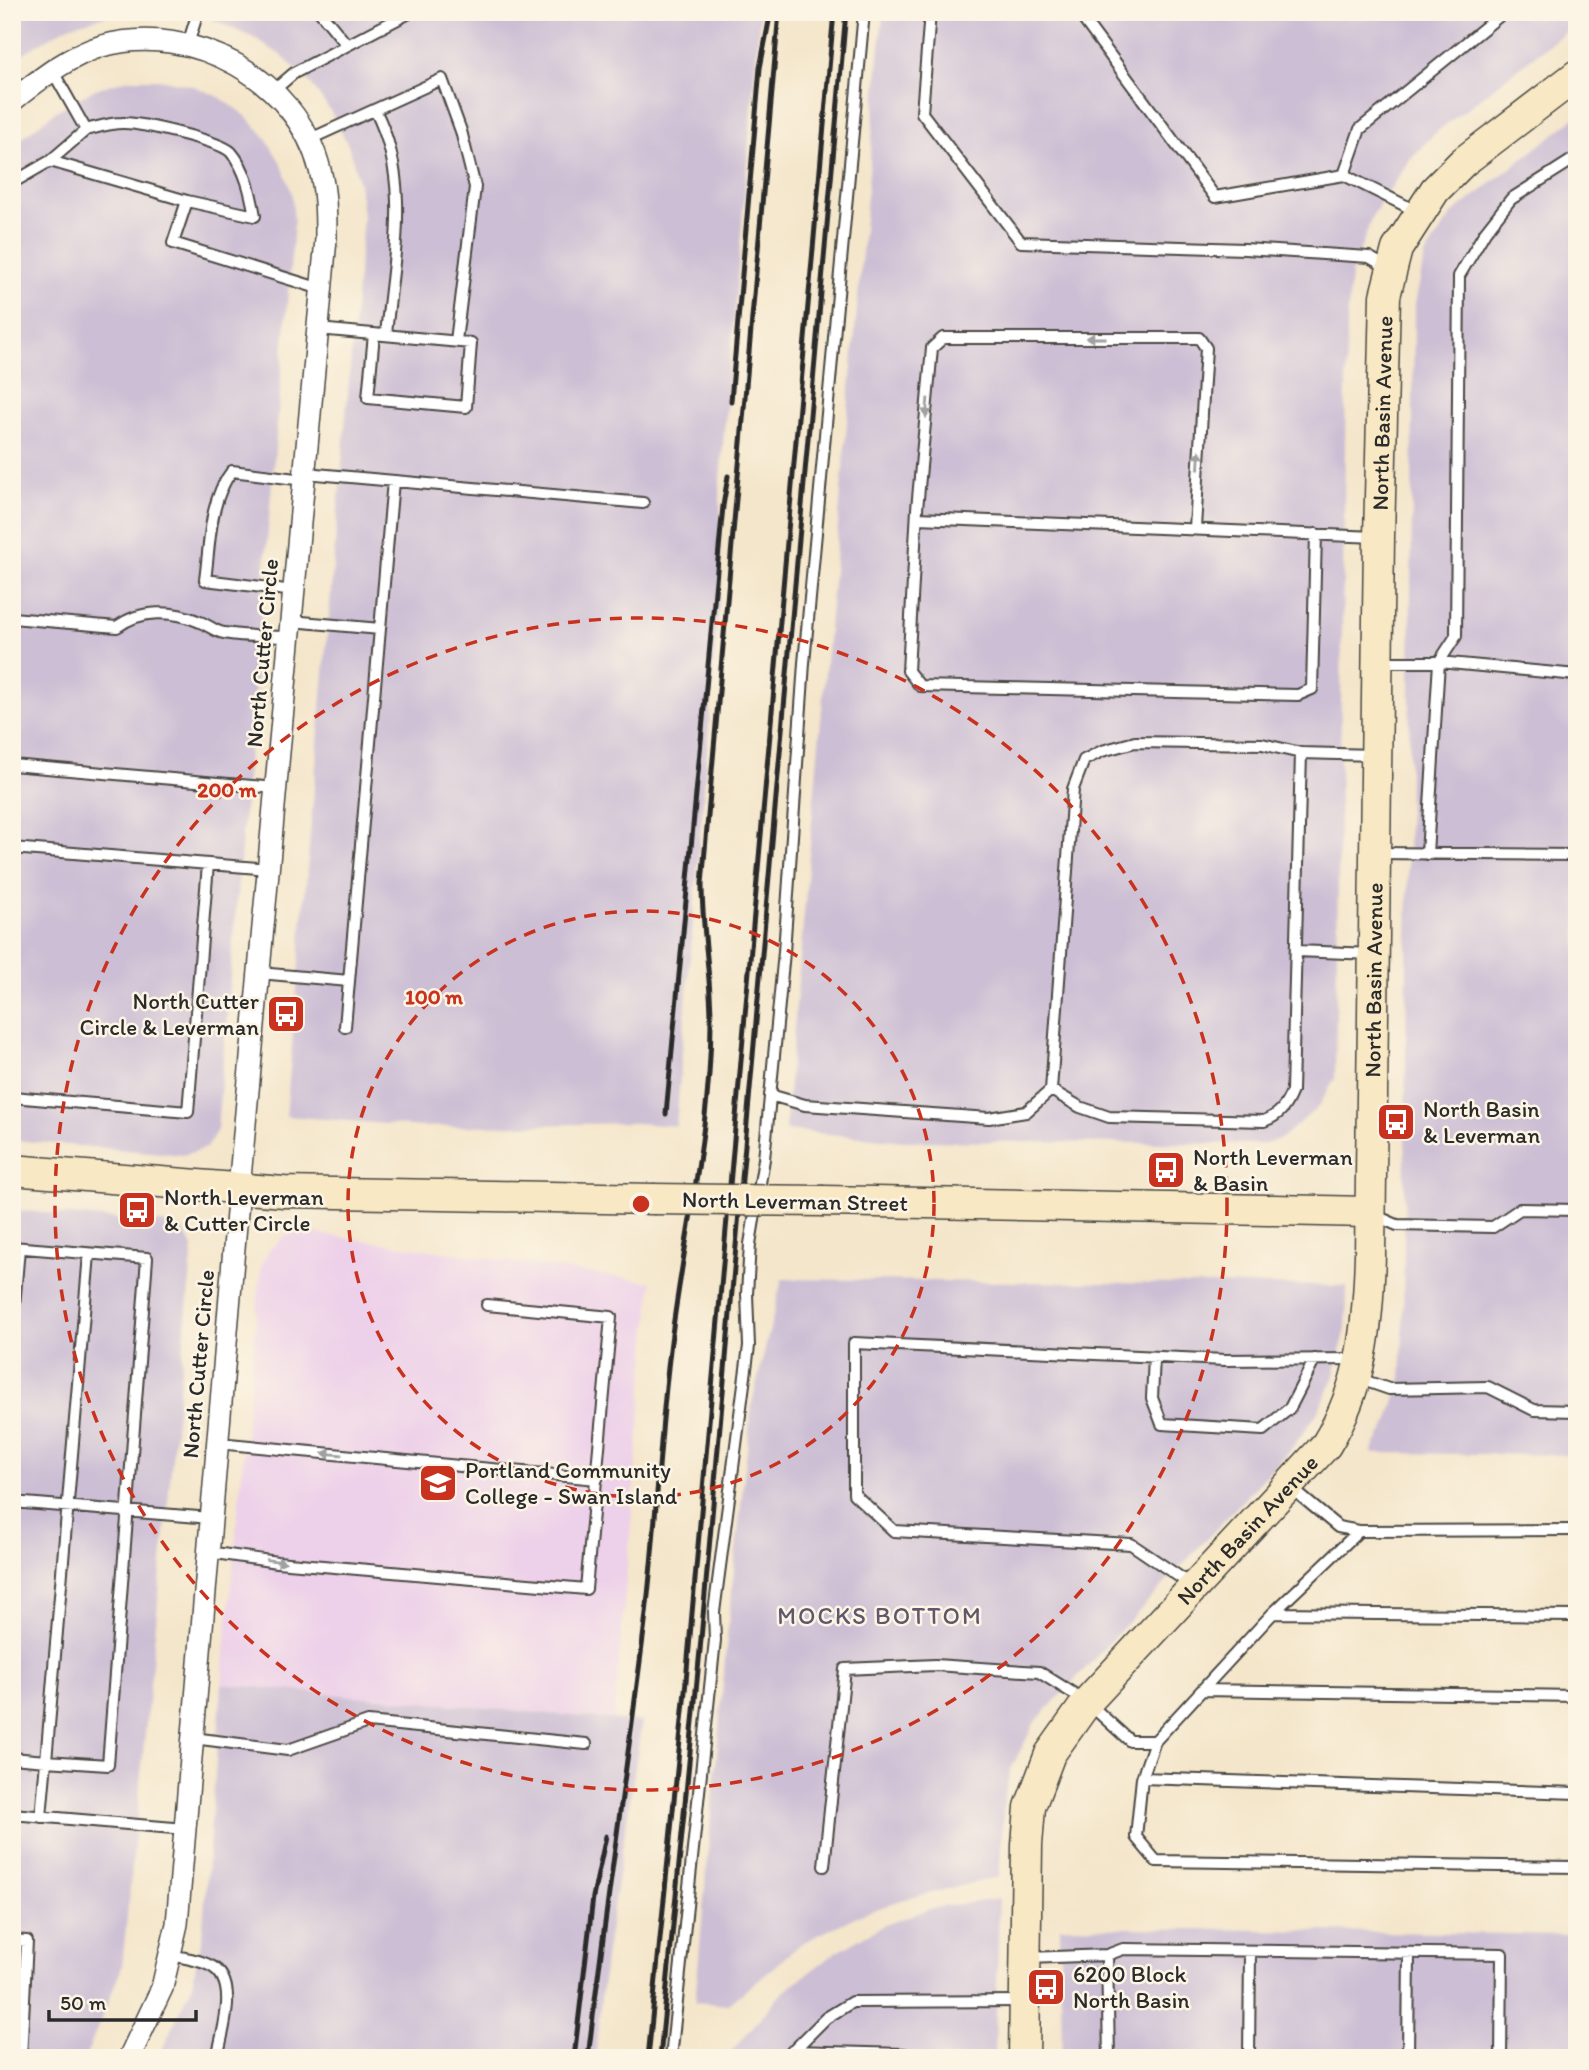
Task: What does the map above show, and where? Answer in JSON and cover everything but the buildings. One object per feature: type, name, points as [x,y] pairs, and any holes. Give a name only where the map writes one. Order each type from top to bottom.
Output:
[{"type":"street","name":"North Cutter Circle","points":[[12,101],[52,70],[103,46],[153,40],[188,44],[227,60],[273,92],[297,119],[321,171],[326,208],[318,329],[239,1189],[177,1924],[171,1955],[151,2015],[129,2058]]},
{"type":"street","name":"North Basin Avenue","points":[[1024,2058],[1030,1807],[1050,1754],[1087,1702],[1326,1444],[1342,1417],[1360,1368],[1369,1296],[1368,1212],[1376,853],[1379,537],[1384,324],[1391,270],[1406,230],[1455,169],[1577,75]]},
{"type":"street","name":"North Leverman Street","points":[[12,1170],[239,1189],[1368,1212]]},
{"type":"lane","points":[[188,44],[198,12]]},
{"type":"lane","points":[[320,12],[347,45]]},
{"type":"lane","points":[[273,92],[294,73],[411,12]]},
{"type":"lane","points":[[671,2058],[715,1640],[714,1612],[749,1346],[747,1294],[750,1244],[770,1095],[784,952],[804,663],[864,12]]},
{"type":"lane","points":[[930,12],[922,113],[1021,242],[1245,249],[1369,257],[1391,270]]},
{"type":"lane","points":[[1079,12],[1215,197],[1344,175],[1418,212]]},
{"type":"lane","points":[[1344,175],[1360,129],[1504,12]]},
{"type":"lane","points":[[52,70],[86,130]]},
{"type":"lane","points":[[308,140],[442,79],[461,131],[475,187],[456,341]]},
{"type":"lane","points":[[375,110],[390,138],[398,188],[386,335]]},
{"type":"lane","points":[[12,183],[50,161],[86,130],[125,122],[215,143],[229,150],[241,167],[252,195],[254,216],[187,201],[50,161]]},
{"type":"lane","points":[[1427,854],[1439,662],[1456,636],[1459,276],[1485,232],[1511,199],[1577,158]]},
{"type":"lane","points":[[187,201],[173,243],[321,289]]},
{"type":"lane","points":[[318,329],[456,341],[471,343],[466,407],[368,398],[374,334]]},
{"type":"lane","points":[[1195,528],[1206,348],[1199,338],[943,338],[932,348],[908,671],[920,686],[1298,695],[1312,689],[1316,534]]},
{"type":"lane","points":[[294,591],[205,580],[212,523],[223,483],[232,471],[393,481],[643,503]]},
{"type":"lane","points":[[345,1027],[393,481]]},
{"type":"lane","points":[[918,518],[1379,537]]},
{"type":"lane","points":[[12,618],[117,627],[130,617],[148,613],[198,621],[221,633],[290,629],[380,629]]},
{"type":"lane","points":[[1378,663],[1439,662],[1577,675]]},
{"type":"lane","points":[[770,1095],[805,1105],[989,1118],[1026,1112],[1051,1090],[1073,789],[1084,760],[1135,742],[1262,744],[1301,753],[1377,755]]},
{"type":"lane","points":[[1051,1090],[1080,1107],[1109,1117],[1264,1121],[1272,1118],[1287,1105],[1292,1091],[1301,753]]},
{"type":"lane","points":[[12,765],[276,788]]},
{"type":"lane","points":[[12,848],[268,869]]},
{"type":"lane","points":[[1376,853],[1577,855]]},
{"type":"lane","points":[[12,1097],[188,1112],[208,864]]},
{"type":"lane","points":[[1296,951],[1374,954]]},
{"type":"lane","points":[[259,973],[349,981]]},
{"type":"lane","points":[[1368,1212],[1397,1225],[1493,1227],[1520,1209],[1577,1210]]},
{"type":"lane","points":[[12,1330],[16,1248],[147,1258],[108,1765],[12,1758]]},
{"type":"lane","points":[[41,1816],[89,1254]]},
{"type":"lane","points":[[208,1552],[276,1562],[586,1589],[611,1317],[487,1305]]},
{"type":"lane","points":[[1195,1587],[1130,1544],[894,1531],[854,1494],[853,1343],[1154,1357],[1315,1359],[1360,1368],[1389,1389],[1488,1387],[1534,1410],[1577,1411]]},
{"type":"lane","points":[[1154,1357],[1152,1398],[1162,1424],[1263,1430],[1290,1408],[1315,1359]]},
{"type":"lane","points":[[218,1443],[597,1479]]},
{"type":"lane","points":[[1289,1486],[1338,1527],[1359,1531],[1577,1530]]},
{"type":"lane","points":[[12,1502],[211,1518]]},
{"type":"lane","points":[[1359,1531],[1273,1613],[1155,1741],[1142,1778],[1136,1838],[1156,1861],[1577,1867]]},
{"type":"lane","points":[[1273,1613],[1577,1616]]},
{"type":"lane","points":[[824,1867],[845,1669],[934,1665],[1039,1672],[1087,1702],[1130,1741],[1155,1741]]},
{"type":"lane","points":[[1202,1690],[1577,1696]]},
{"type":"lane","points":[[192,1738],[288,1750],[368,1723],[586,1744]]},
{"type":"lane","points":[[1142,1778],[1577,1793]]},
{"type":"lane","points":[[12,1814],[185,1829]]},
{"type":"lane","points":[[12,1940],[27,1941],[21,2058]]},
{"type":"lane","points":[[1025,1958],[1107,1955],[1123,1950],[1502,1954],[1501,2058]]},
{"type":"lane","points":[[1249,2058],[1250,1951]]},
{"type":"lane","points":[[1408,2058],[1409,1953]]},
{"type":"lane","points":[[171,1955],[210,1965],[220,1973],[228,2003],[217,2058]]},
{"type":"lane","points":[[1107,1955],[1110,2058]]},
{"type":"lane","points":[[789,2054],[826,2018],[852,2002],[1025,2001]]},
{"type":"lane","points":[[789,2054],[904,2054]]},
{"type":"shaded area","points":[[12,12],[120,12],[69,26],[12,60]]},
{"type":"shaded area","points":[[172,12],[760,12],[720,480],[721,581],[676,1126],[634,1123],[422,1127],[286,1116],[363,217],[359,183],[349,147],[331,112],[311,84],[283,57],[258,40],[212,19]]},
{"type":"shaded area","points":[[883,12],[1577,12],[1577,23],[1435,133],[1409,160],[1373,215],[1351,274],[1347,321],[1335,1079],[1319,1106],[1282,1138],[1265,1144],[904,1141],[785,1130]]},
{"type":"shaded area","points":[[129,79],[159,79],[194,86],[221,98],[246,116],[266,138],[282,165],[292,194],[294,224],[217,1130],[206,1148],[183,1155],[12,1140],[12,146],[55,112],[95,89]]},
{"type":"shaded area","points":[[1577,116],[1577,1455],[1371,1453],[1389,1420],[1401,1378],[1403,1335],[1414,309],[1425,255],[1452,214]]},
{"type":"shaded area","points":[[12,1210],[170,1224],[183,1230],[193,1248],[122,1967],[85,2058],[12,2058]]},
{"type":"shaded area","name":"Portland Community College - Swan Island","points":[[300,1231],[652,1282],[614,1719],[222,1684],[261,1267],[269,1250],[283,1237]]},
{"type":"shaded area","points":[[782,1279],[1347,1286],[1346,1329],[1332,1383],[1316,1415],[1291,1449],[1035,1722],[1011,1769],[1004,1798],[999,1877],[901,1900],[855,1917],[802,1943],[728,2005],[695,2002],[728,1625],[752,1403]]},
{"type":"shaded area","points":[[222,1684],[642,1722],[605,1958],[595,2058],[158,2058],[191,1988],[202,1938]]},
{"type":"shaded area","points":[[999,1899],[995,2058],[726,2058],[782,1993],[836,1952],[882,1926],[933,1908]]},
{"type":"shaded area","points":[[1060,1927],[1577,1935],[1577,2058],[1062,2058]]},
{"type":"railway","points":[[588,2058],[645,1622],[675,1309],[701,1145],[710,1062],[710,987],[702,884],[779,12]]},
{"type":"railway","points":[[648,2058],[686,1681],[834,12]]},
{"type":"railway","points":[[660,2058],[700,1650],[846,12]]},
{"type":"railway","points":[[731,401],[760,68],[770,16]]},
{"type":"railway","points":[[666,1114],[728,476]]},
{"type":"railway","points":[[574,2058],[593,1897],[606,1836]]},
{"type":"place","name":"North Cutter Circle & Leverman","points":[[286,1014]]},
{"type":"place","name":"North Basin & Leverman","points":[[1396,1122]]},
{"type":"place","name":"North Leverman & Basin","points":[[1166,1170]]},
{"type":"place","name":"North Leverman & Cutter Circle","points":[[137,1210]]},
{"type":"place","name":"Portland Community College - Swan Island","points":[[438,1483]]},
{"type":"place","name":"6200 Block North Basin","points":[[1046,1987]]},
{"type":"district","name":"MOCKS BOTTOM","points":[[880,1616]]}]
